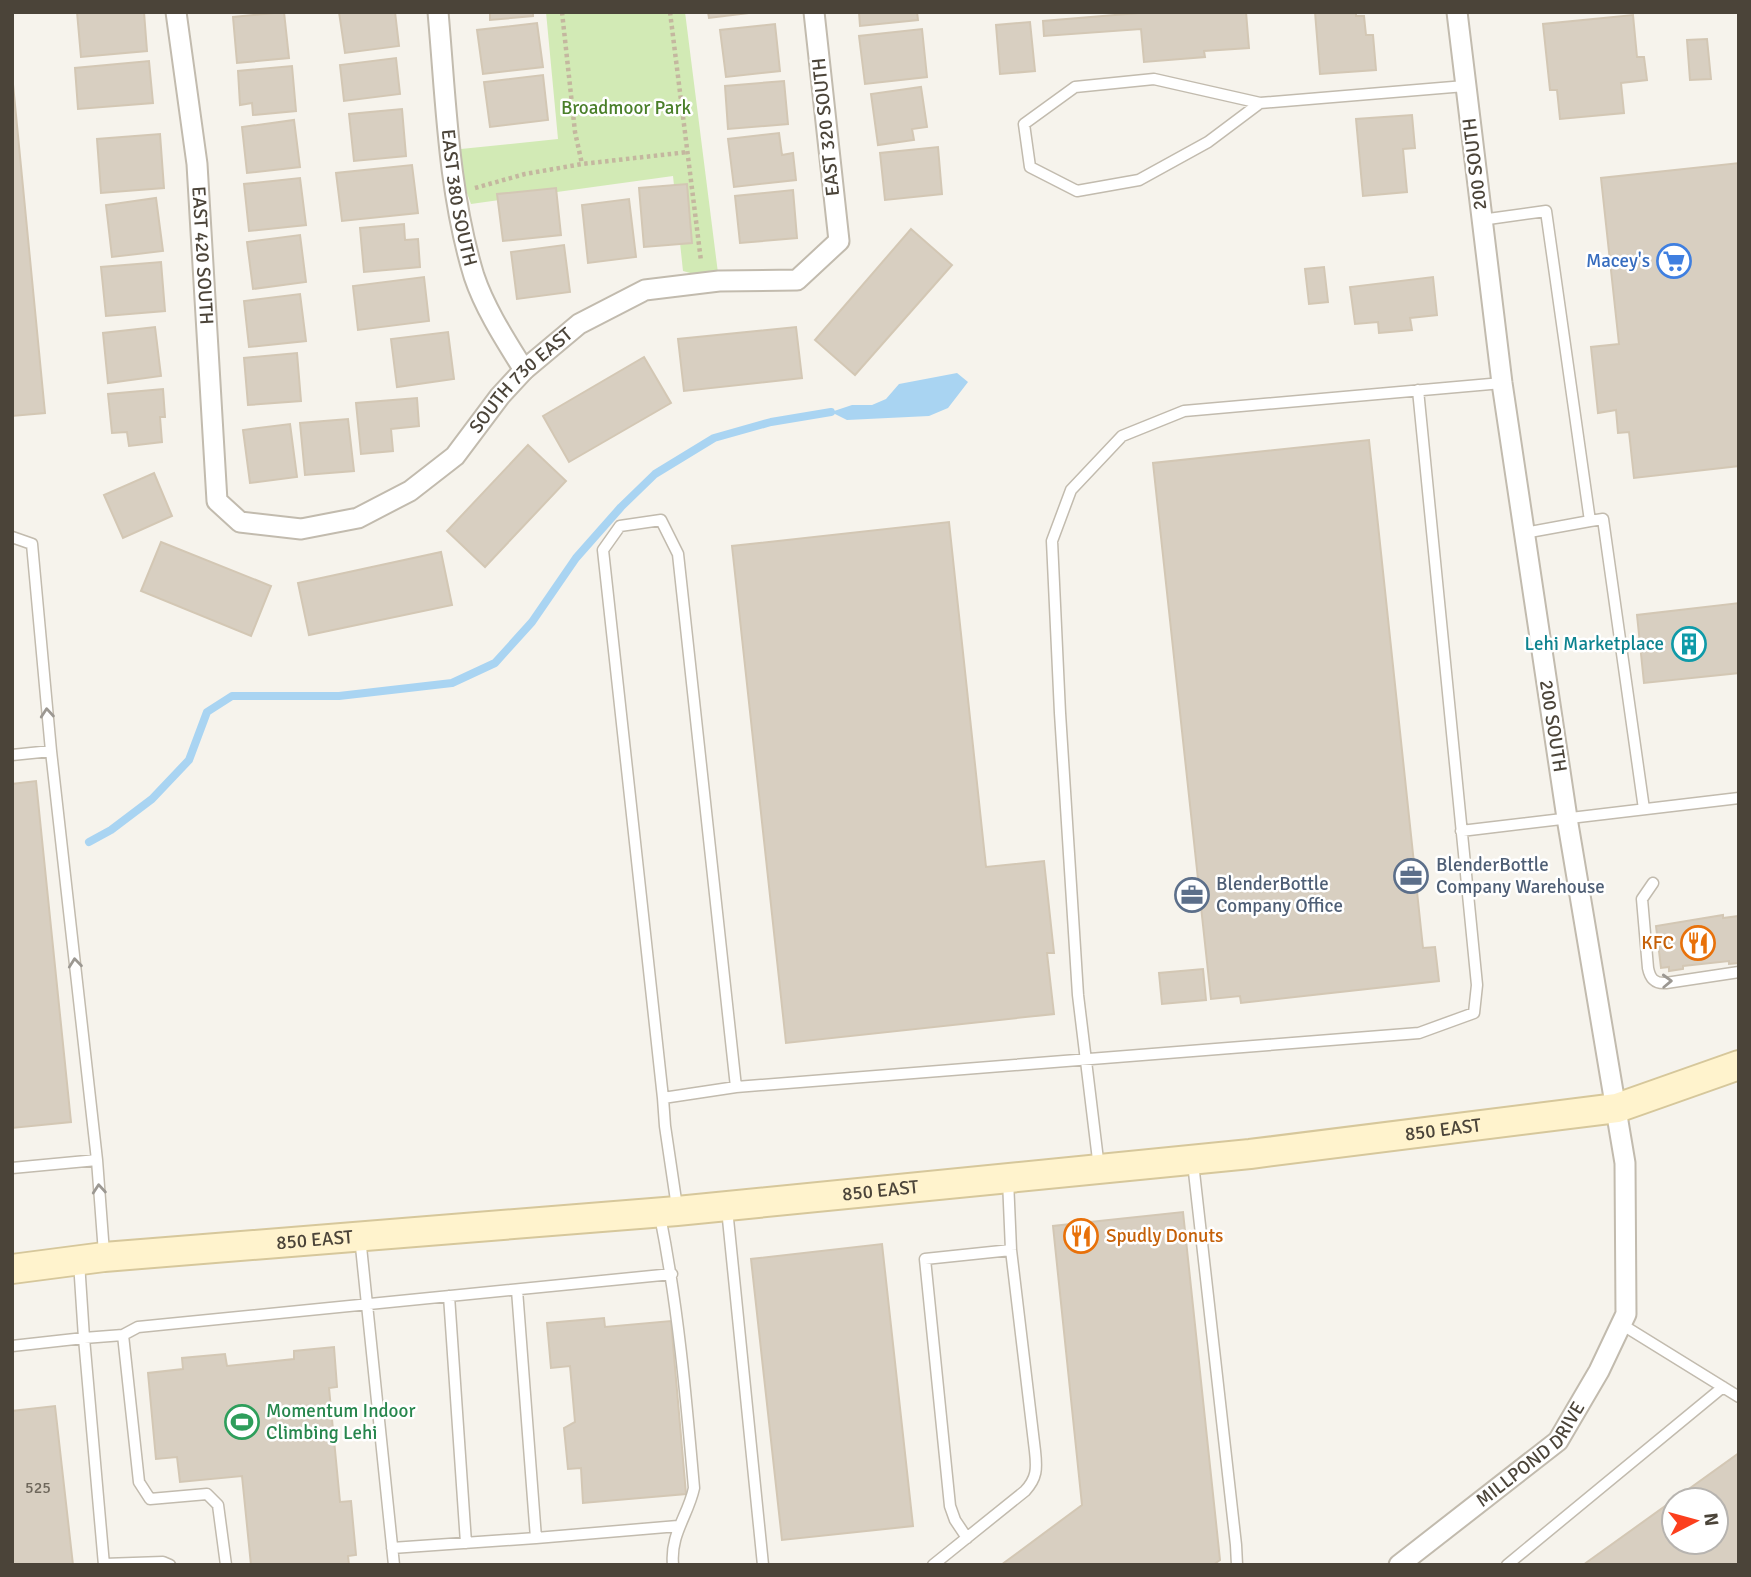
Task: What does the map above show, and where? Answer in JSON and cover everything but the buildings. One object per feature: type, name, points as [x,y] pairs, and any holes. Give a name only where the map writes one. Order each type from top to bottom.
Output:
[{"type":"main road","name":"850 EAST","points":[[12,1269],[92,1259],[668,1211],[1250,1154],[1617,1108],[1739,1065]]},
{"type":"street","name":"EAST 420 SOUTH","points":[[176,12],[197,164],[217,501]]},
{"type":"street","name":"EAST 380 SOUTH","points":[[438,12],[458,216],[475,279],[504,338],[524,370]]},
{"type":"street","name":"EAST 320 SOUTH","points":[[814,12],[839,241]]},
{"type":"street","name":"200 SOUTH","points":[[1457,12],[1502,383],[1567,818],[1625,1163],[1624,1319]]},
{"type":"street","name":"SOUTH 730 EAST","points":[[217,501],[240,522],[301,529],[358,518],[410,491],[455,456],[500,396],[524,370],[579,324],[645,290],[704,283],[797,280],[839,241]]},
{"type":"street","name":"MILLPOND DRIVE","points":[[1399,1565],[1558,1440],[1600,1371],[1624,1319]]},
{"type":"lane","points":[[1261,103],[1208,142],[1139,180],[1077,191],[1030,167],[1024,124],[1075,88],[1154,79],[1261,103],[1465,86]]},
{"type":"lane","points":[[1481,220],[1546,211],[1590,521]]},
{"type":"lane","points":[[1100,1169],[1078,995],[1052,541],[1071,489],[1122,436],[1184,411],[1502,383]]},
{"type":"lane","points":[[663,1098],[737,1087],[1419,1033],[1474,1013],[1477,985],[1418,390]]},
{"type":"lane","points":[[1524,533],[1603,519],[1644,809]]},
{"type":"lane","points":[[673,1565],[672,1553],[678,1526],[691,1503],[694,1488],[672,1274],[663,1098],[603,550],[620,526],[661,520],[678,554],[737,1087]]},
{"type":"lane","points":[[12,537],[32,544],[51,751],[97,1160],[92,1259],[84,1338],[104,1564],[163,1562],[170,1565]]},
{"type":"lane","points":[[12,755],[51,751]]},
{"type":"lane","points":[[1461,831],[1739,798]]},
{"type":"lane","points":[[1653,883],[1642,899],[1648,968],[1654,981],[1666,983],[1739,972]]},
{"type":"lane","points":[[1192,1159],[1237,1545],[1237,1565]]},
{"type":"lane","points":[[12,1168],[97,1160]]},
{"type":"lane","points":[[933,1565],[1035,1480],[1036,1459],[1011,1250],[1008,1179]]},
{"type":"lane","points":[[727,1205],[762,1565]]},
{"type":"lane","points":[[359,1237],[394,1565]]},
{"type":"lane","points":[[967,1538],[955,1520],[950,1506],[925,1259],[1011,1250]]},
{"type":"lane","points":[[12,1346],[123,1335],[138,1327],[672,1274]]},
{"type":"lane","points":[[517,1290],[536,1538]]},
{"type":"lane","points":[[449,1296],[466,1543]]},
{"type":"lane","points":[[1624,1319],[1739,1397]]},
{"type":"lane","points":[[123,1335],[139,1482],[150,1499],[207,1494],[218,1505],[226,1565]]},
{"type":"lane","points":[[1507,1565],[1723,1387]]},
{"type":"lane","points":[[392,1548],[678,1526]]},
{"type":"path","points":[[562,12],[575,132],[582,164]]},
{"type":"path","points":[[670,12],[704,283]]},
{"type":"path","points":[[456,190],[485,187],[525,174],[582,164],[688,152]]},
{"type":"green space","name":"Broadmoor Park","points":[[546,12],[685,12],[719,281],[683,271],[673,176],[471,204],[451,150],[558,139]]},
{"type":"water","points":[[957,373],[968,382],[948,408],[929,416],[847,420],[831,412],[852,405],[872,405],[886,399],[899,384]]},
{"type":"waterway","points":[[89,842],[111,830],[152,799],[189,760],[207,712],[232,696],[339,696],[452,683],[495,663],[532,622],[576,558],[621,507],[655,474],[714,438],[771,422],[831,412]]},
{"type":"place","name":"Macey's","points":[[1674,261]]},
{"type":"place","name":"Lehi Marketplace","points":[[1689,644]]},
{"type":"place","name":"BlenderBottle Company Warehouse","points":[[1411,876]]},
{"type":"place","name":"BlenderBottle Company Office","points":[[1192,895]]},
{"type":"place","name":"KFC","points":[[1698,943]]},
{"type":"place","name":"Spudly Donuts","points":[[1081,1236]]},
{"type":"place","name":"Momentum Indoor Climbing Lehi","points":[[242,1422]]}]
